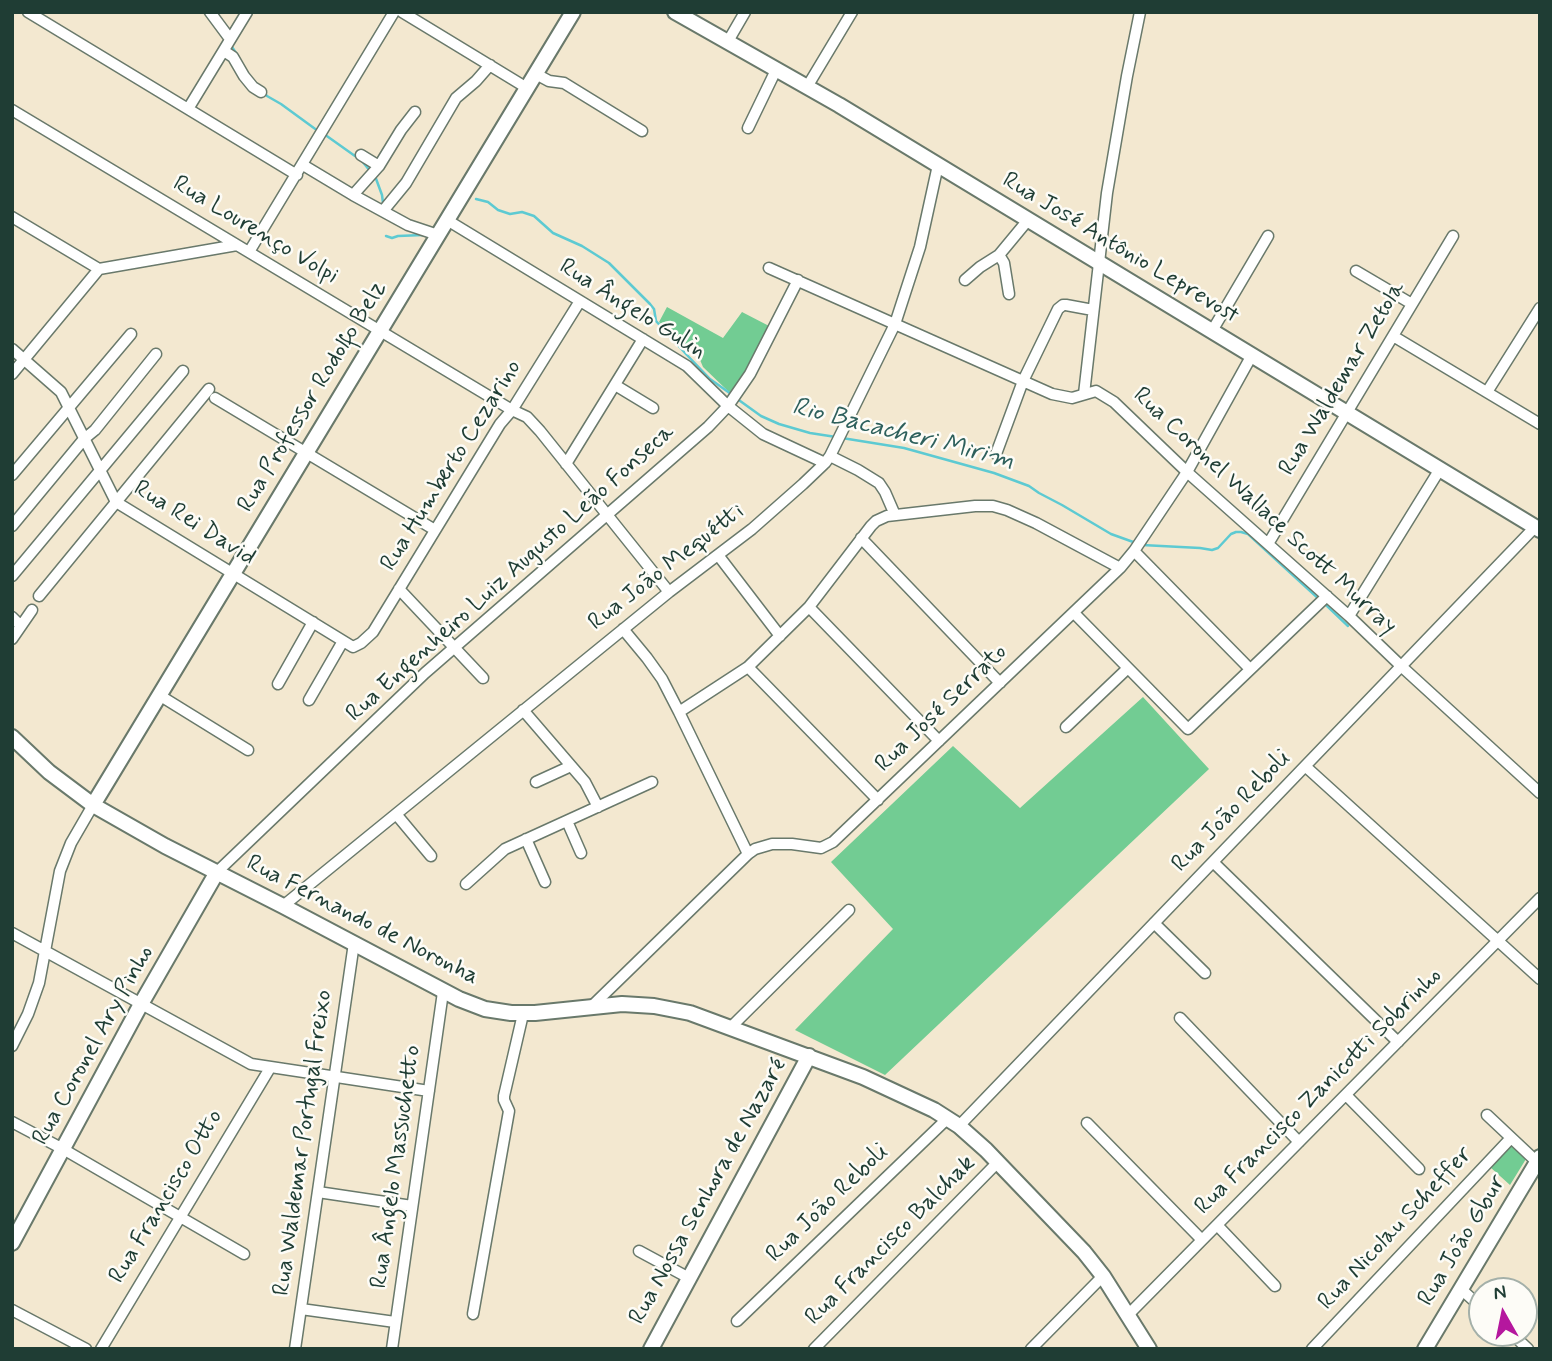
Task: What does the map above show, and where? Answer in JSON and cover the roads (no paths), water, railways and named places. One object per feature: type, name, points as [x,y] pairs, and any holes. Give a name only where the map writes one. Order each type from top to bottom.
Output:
[{"type":"street","points":[[28,12],[41,16],[297,175]]},
{"type":"street","points":[[210,12],[230,39]]},
{"type":"street","points":[[188,109],[247,12]]},
{"type":"street","points":[[249,252],[394,12]]},
{"type":"street","points":[[402,12],[527,88]]},
{"type":"street","name":"Rua Professor Rodolfo Belz","points":[[93,805],[573,12]]},
{"type":"street","name":"Rua José Antônio Leprevost","points":[[675,12],[938,165],[1537,528]]},
{"type":"street","points":[[727,43],[745,12]]},
{"type":"street","points":[[807,87],[852,12]]},
{"type":"street","points":[[1084,394],[1107,193],[1140,12]]},
{"type":"street","points":[[223,51],[233,57],[244,76],[261,92]]},
{"type":"street","points":[[383,211],[406,183],[456,98],[490,65]]},
{"type":"street","points":[[748,128],[776,70]]},
{"type":"street","points":[[536,74],[549,81],[564,83],[642,131]]},
{"type":"street","name":"Rua Lourenço Volpi","points":[[12,110],[533,423],[669,592]]},
{"type":"street","points":[[354,195],[379,166],[415,112]]},
{"type":"street","points":[[361,155],[379,166]]},
{"type":"street","points":[[303,165],[408,225],[438,235]]},
{"type":"street","name":"Rua João Mequétti","points":[[283,906],[669,592],[768,516],[827,459],[895,324],[920,247],[938,165]]},
{"type":"street","points":[[12,217],[99,270]]},
{"type":"street","name":"Rua Ângelo Gulin","points":[[447,220],[687,366],[763,435],[858,470],[879,484],[895,515]]},
{"type":"street","points":[[965,280],[999,255],[1028,220]]},
{"type":"street","points":[[1212,331],[1268,236]]},
{"type":"street","name":"Rua Waldemar Zetola","points":[[1268,544],[1453,236]]},
{"type":"street","points":[[12,374],[99,270],[237,245]]},
{"type":"street","points":[[999,255],[1009,294]]},
{"type":"street","name":"Rua Coronel Wallace Scott Murray","points":[[769,268],[1052,394],[1065,398],[1096,391],[1114,402],[1187,472],[1349,616],[1540,793]]},
{"type":"street","points":[[1356,271],[1412,304]]},
{"type":"street","name":"Rua Engenheiro Luiz Augusto Leão Fonseca","points":[[217,872],[413,683],[708,427],[750,374],[798,281]]},
{"type":"street","name":"Rua Humberto Cezarino","points":[[353,647],[373,632],[500,424],[512,410],[580,301]]},
{"type":"street","points":[[996,454],[1023,381],[1060,306],[1093,310]]},
{"type":"street","points":[[1487,393],[1540,308]]},
{"type":"street","points":[[12,475],[131,334]]},
{"type":"street","points":[[1393,336],[1540,424]]},
{"type":"street","points":[[566,464],[643,339]]},
{"type":"street","points":[[12,349],[24,359]]},
{"type":"street","points":[[12,526],[156,355]]},
{"type":"street","name":"Rua José Serrato","points":[[593,1006],[748,854],[763,846],[782,843],[821,848],[828,846],[1120,568],[1187,472],[1252,355]]},
{"type":"street","name":"Rua Rei David","points":[[24,359],[61,392],[116,502],[353,647]]},
{"type":"street","points":[[12,576],[183,371]]},
{"type":"street","points":[[1086,374],[1096,391]]},
{"type":"street","points":[[615,385],[653,408]]},
{"type":"street","points":[[39,596],[209,388]]},
{"type":"street","points":[[215,398],[435,530]]},
{"type":"street","points":[[1349,616],[1440,469]]},
{"type":"street","points":[[679,712],[748,667],[809,607],[876,521],[887,516],[993,506],[1036,523],[1120,568]]},
{"type":"street","name":"Rua João Reboli","points":[[737,1321],[953,1122],[1154,923],[1537,528]]},
{"type":"street","points":[[862,538],[1000,682]]},
{"type":"street","points":[[1137,546],[1250,669]]},
{"type":"street","points":[[718,555],[780,636]]},
{"type":"street","points":[[399,589],[483,678]]},
{"type":"street","points":[[1073,613],[1188,729],[1326,596]]},
{"type":"street","points":[[809,607],[939,741]]},
{"type":"street","points":[[12,639],[32,610]]},
{"type":"street","points":[[12,617],[21,626]]},
{"type":"street","points":[[278,684],[313,622]]},
{"type":"street","points":[[623,629],[657,672],[748,854]]},
{"type":"street","points":[[309,700],[343,641]]},
{"type":"street","points":[[748,667],[878,800]]},
{"type":"street","points":[[1066,727],[1128,668]]},
{"type":"street","points":[[159,695],[248,750]]},
{"type":"street","points":[[523,710],[585,782],[598,807]]},
{"type":"street","name":"Rua Fernando de Noronha","points":[[14,745],[93,805],[148,837],[443,992],[485,1009],[523,1014],[622,1004],[654,1006],[690,1013],[878,1083],[953,1122],[998,1162],[1073,1239],[1103,1276],[1145,1347]]},
{"type":"street","points":[[536,782],[571,766]]},
{"type":"street","points":[[1305,766],[1540,979]]},
{"type":"street","points":[[466,884],[505,849],[652,782]]},
{"type":"street","points":[[12,1046],[34,1000],[60,871],[71,843],[93,805]]},
{"type":"street","points":[[396,814],[431,856]]},
{"type":"street","points":[[567,821],[581,853]]},
{"type":"street","points":[[526,839],[545,882]]},
{"type":"street","points":[[1213,862],[1398,1042]]},
{"type":"street","name":"Rua Coronel Ary Pinho","points":[[12,1243],[141,1004],[217,872]]},
{"type":"street","name":"Rua Francisco Zanicotti Sobrinho","points":[[1128,1315],[1540,898]]},
{"type":"street","points":[[731,1027],[849,910]]},
{"type":"street","points":[[1154,923],[1205,973]]},
{"type":"street","points":[[12,933],[257,1066],[429,1091]]},
{"type":"street","name":"Rua Waldemar Portugal Freixo","points":[[295,1349],[354,943]]},
{"type":"street","name":"Rua Ângelo Massuchetto","points":[[392,1349],[443,992]]},
{"type":"street","points":[[473,1314],[509,1111],[504,1096],[523,1014]]},
{"type":"street","points":[[1180,1018],[1299,1142]]},
{"type":"street","name":"Rua Nossa Senhora de Nazaré","points":[[651,1349],[809,1056]]},
{"type":"street","name":"Rua Francisco Otto","points":[[101,1349],[270,1068]]},
{"type":"street","points":[[1346,1095],[1419,1169]]},
{"type":"street","points":[[1487,1115],[1539,1161]]},
{"type":"street","points":[[12,1122],[244,1254]]},
{"type":"street","points":[[1087,1123],[1202,1240]]},
{"type":"street","name":"Rua Nicolau Scheffer","points":[[1314,1348],[1511,1138]]},
{"type":"street","name":"Rua João Gbur","points":[[1425,1349],[1539,1161]]},
{"type":"street","name":"Rua Francisco Balchak","points":[[814,1349],[998,1162]]},
{"type":"street","points":[[318,1192],[412,1206]]},
{"type":"street","points":[[1217,1225],[1275,1286]]},
{"type":"street","points":[[639,1251],[689,1278]]},
{"type":"street","points":[[1031,1349],[1103,1276]]},
{"type":"street","points":[[1461,1289],[1468,1295]]},
{"type":"street","points":[[301,1309],[396,1322]]},
{"type":"street","points":[[12,1310],[86,1349]]},
{"type":"waterway","name":"Rio Bacacheri Mirim","points":[[232,47],[238,56]]},
{"type":"waterway","name":"Rio Bacacheri Mirim","points":[[264,92],[318,131]]},
{"type":"waterway","name":"Rio Bacacheri Mirim","points":[[324,134],[362,161],[370,171]]},
{"type":"waterway","name":"Rio Bacacheri Mirim","points":[[375,176],[383,203]]},
{"type":"waterway","name":"Rio Bacacheri Mirim","points":[[476,199],[510,214],[522,212],[534,216],[553,233],[582,246],[609,263],[650,304],[654,309],[656,321],[686,354],[710,379],[731,394]]},
{"type":"waterway","name":"Rio Bacacheri Mirim","points":[[386,236],[392,238],[423,235]]},
{"type":"waterway","name":"Rio Bacacheri Mirim","points":[[736,398],[761,416],[779,424],[836,437]]},
{"type":"waterway","name":"Rio Bacacheri Mirim","points":[[842,438],[904,448],[994,473],[1029,486],[1111,534],[1136,543]]},
{"type":"waterway","name":"Rio Bacacheri Mirim","points":[[1142,545],[1212,550],[1218,548],[1231,534],[1248,534],[1320,600]]},
{"type":"waterway","name":"Rio Bacacheri Mirim","points":[[1325,604],[1348,626]]}]
